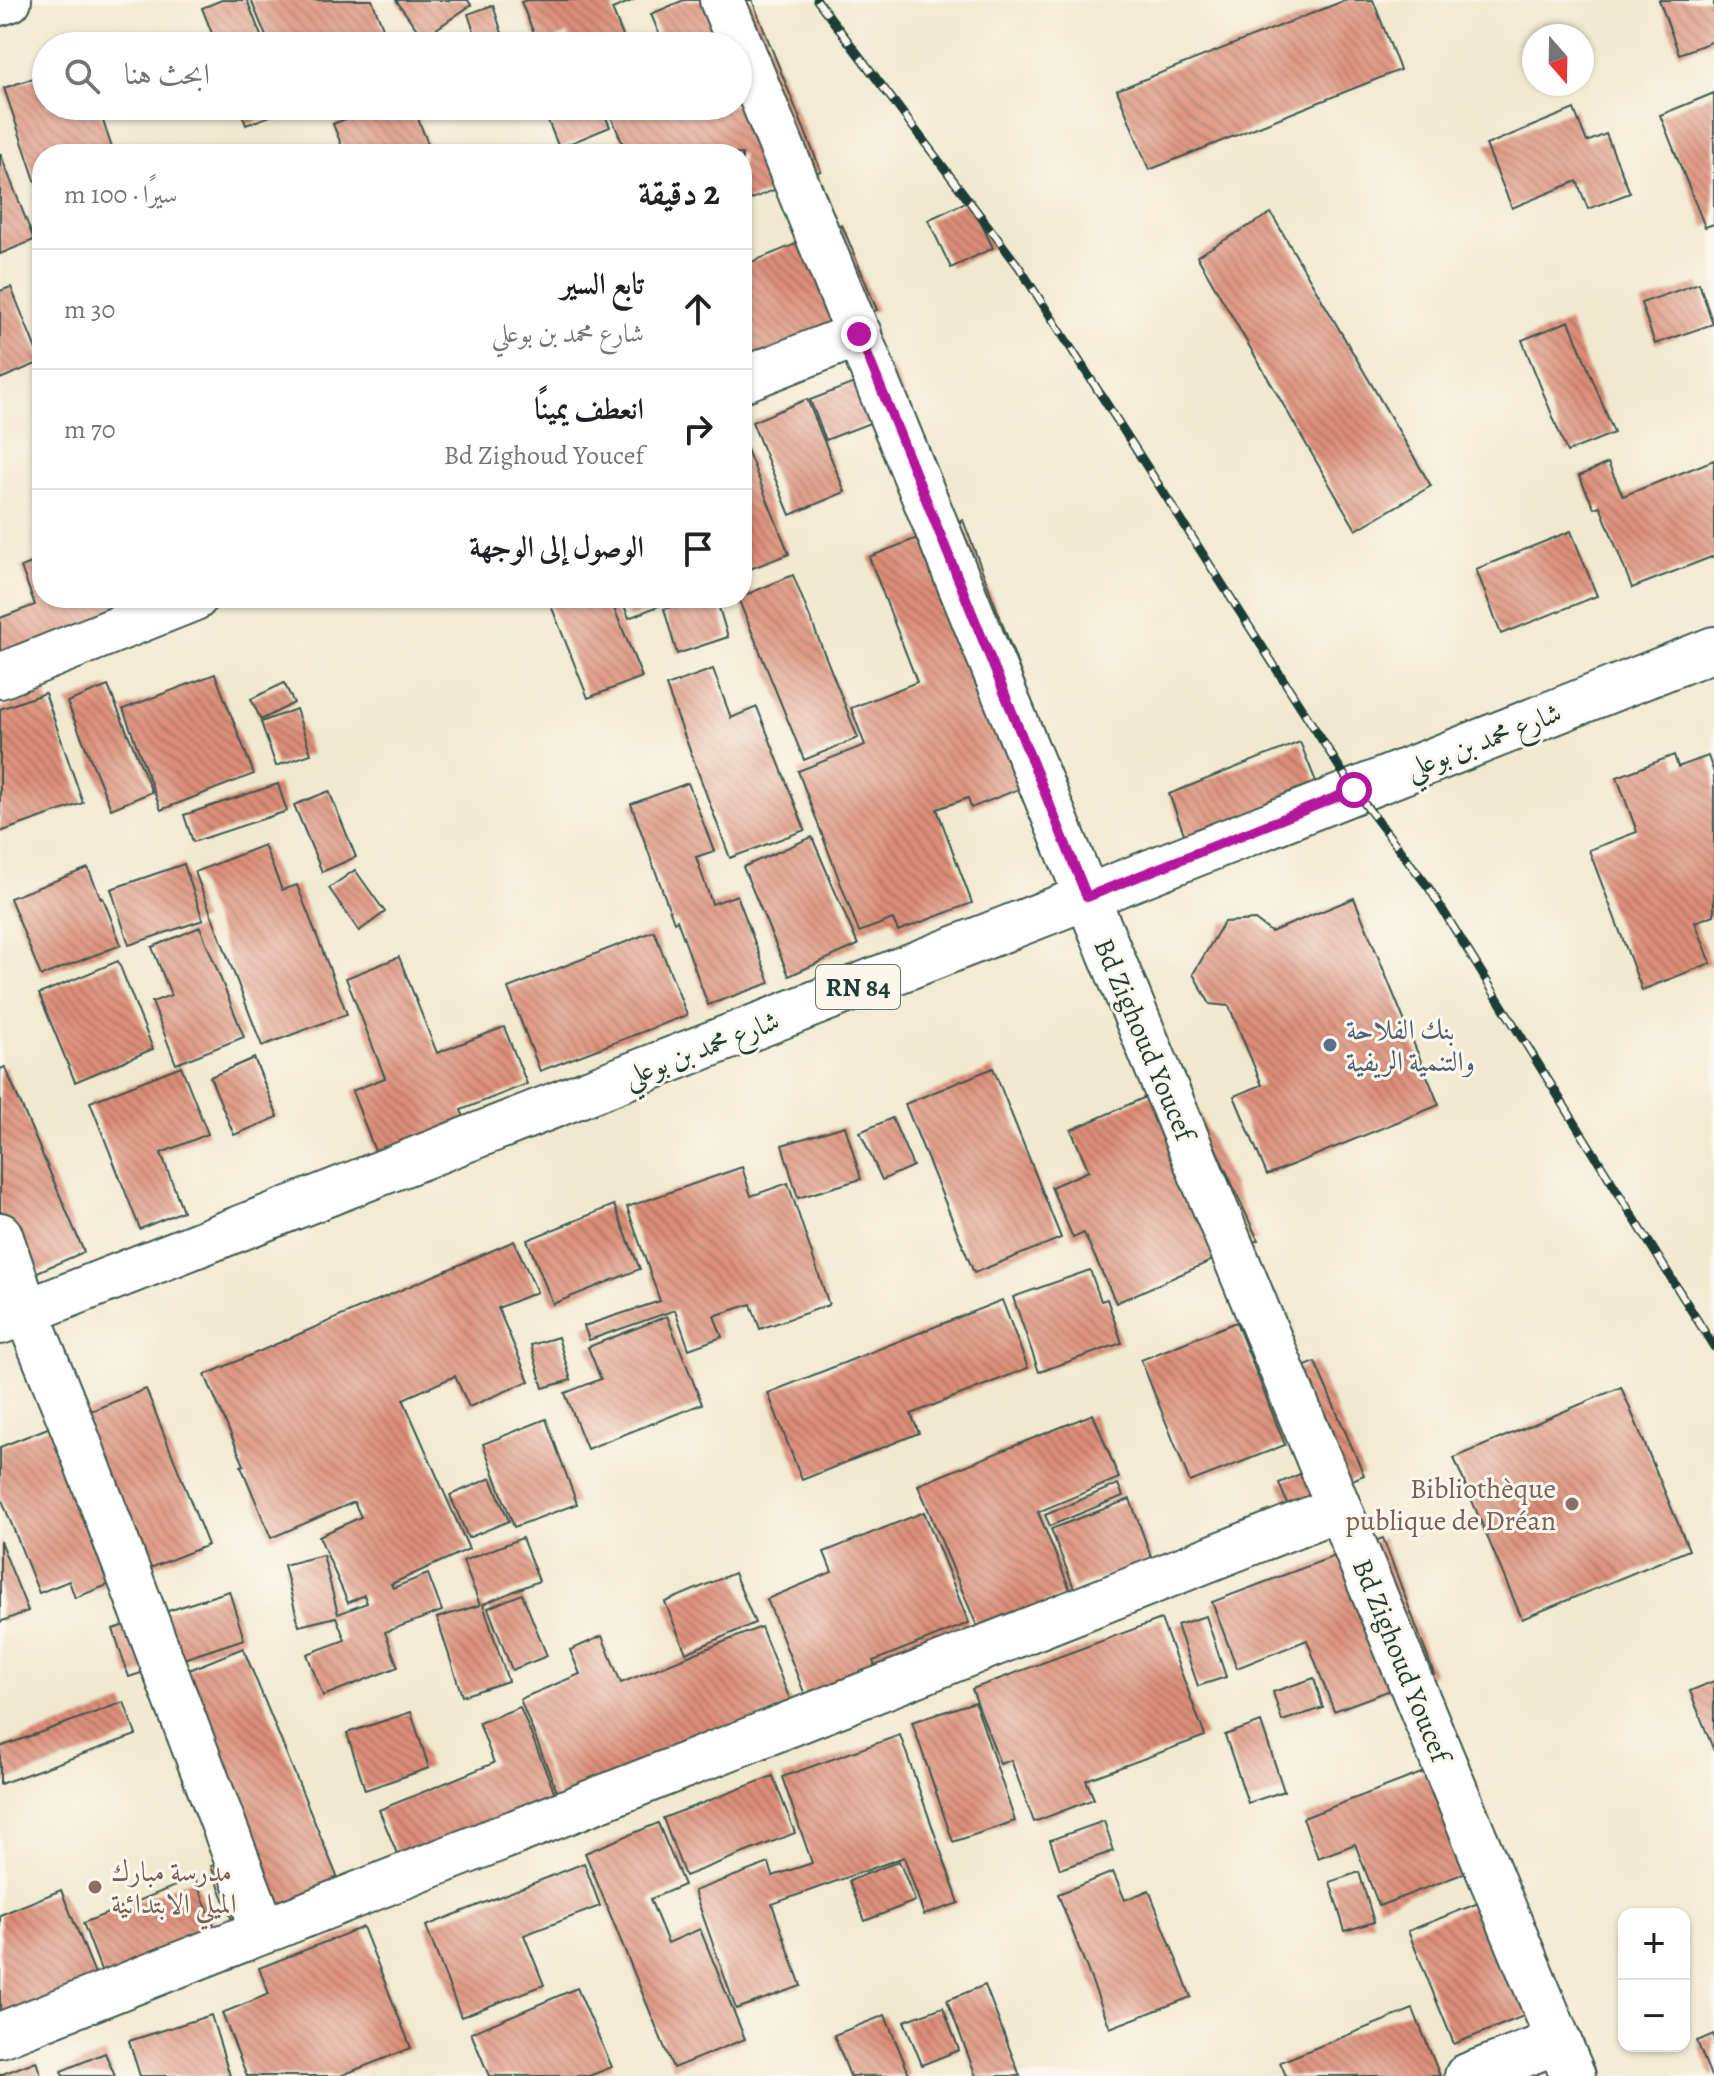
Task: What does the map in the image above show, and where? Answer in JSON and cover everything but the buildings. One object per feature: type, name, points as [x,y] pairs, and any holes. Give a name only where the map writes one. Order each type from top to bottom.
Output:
[{"type":"street","points":[[0,3],[9,0]]},
{"type":"street","name":"Bd Zighoud Youcef","points":[[722,0],[735,32]]},
{"type":"street","name":"Bd Zighoud Youcef","points":[[752,73],[1087,897],[1566,2059]]},
{"type":"street","points":[[752,376],[859,334]]},
{"type":"street","points":[[0,676],[170,608]]},
{"type":"street","name":"شارع محمد بن بوعلي","points":[[13,1316],[1714,649]]},
{"type":"street","points":[[0,1235],[13,1316],[74,1430],[264,1931]]},
{"type":"street","points":[[0,2035],[1339,1508]]},
{"type":"street","points":[[1467,2076],[1566,2059]]},
{"type":"railway","points":[[817,0],[1019,267],[1354,790],[1429,888],[1714,1347]]},
{"type":"place","name":"بنك الفلاحة والتنمية الريفية","points":[[1330,1045]]},
{"type":"place","name":"Bibliothèque publique de Dréan","points":[[1572,1504]]},
{"type":"place","name":"مدرسة مبارك الميلي الابتدائية","points":[[95,1887]]},
{"type":"route","points":[[859,334],[1087,897],[1354,790]]}]
